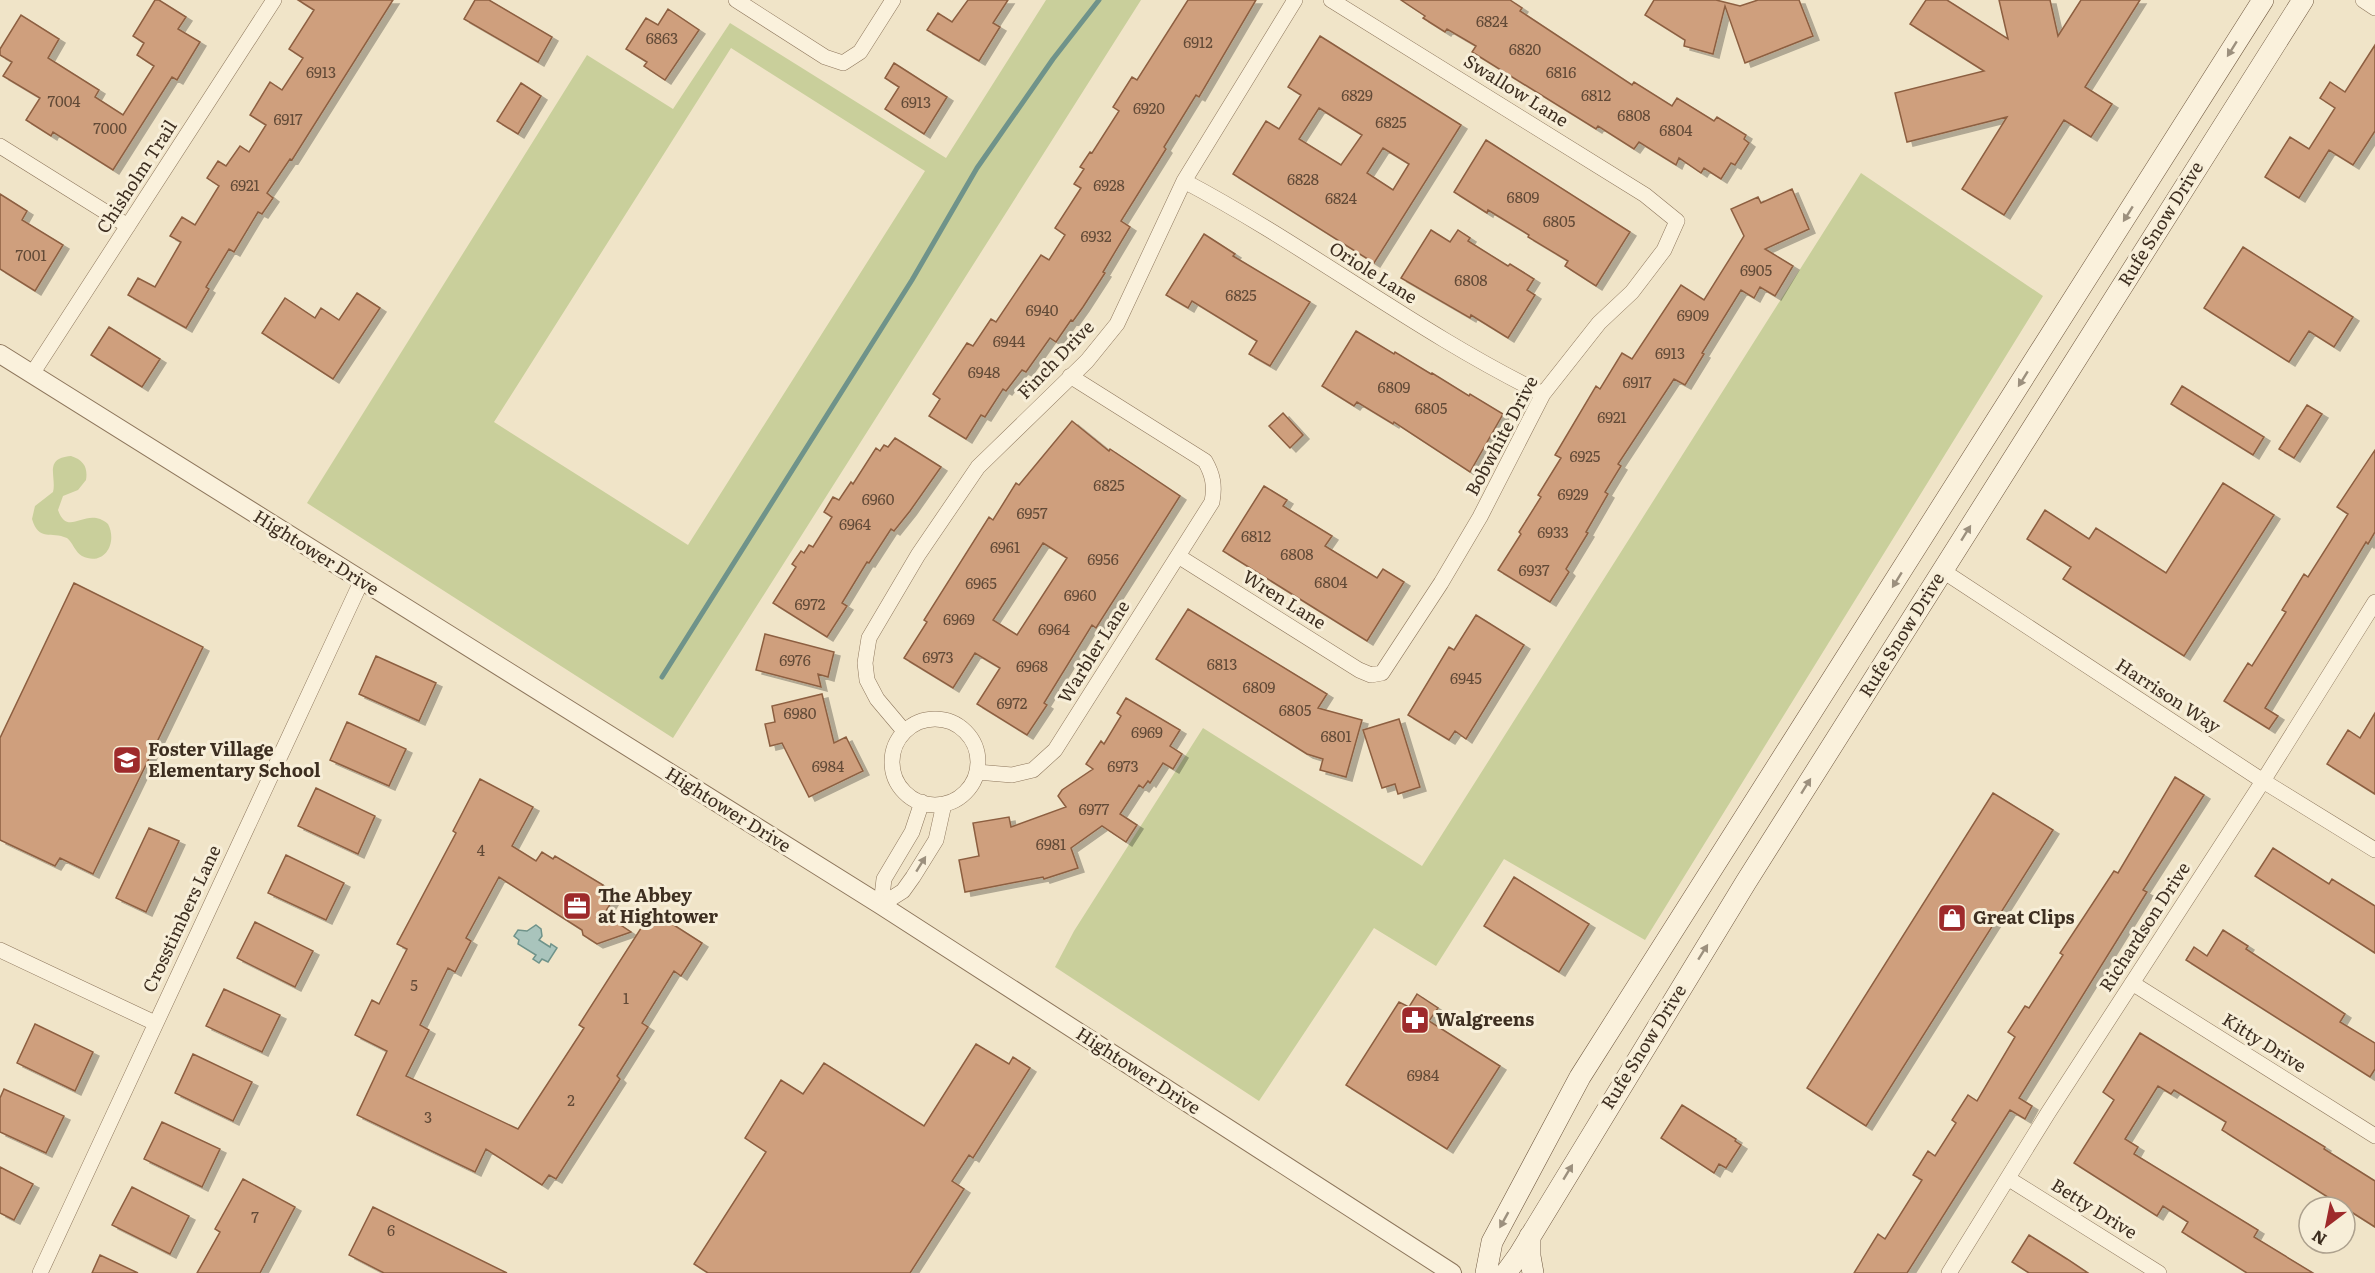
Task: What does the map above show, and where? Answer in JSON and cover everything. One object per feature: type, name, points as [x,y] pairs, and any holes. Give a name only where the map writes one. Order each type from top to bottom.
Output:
[{"type":"main road","name":"Rufe Snow Drive","points":[[1486,1273],[1492,1242],[1581,1077],[2264,0]]},
{"type":"main road","name":"Rufe Snow Drive","points":[[1506,1273],[1746,882],[2303,0]]},
{"type":"main road","points":[[1530,1236],[1533,1273]]},
{"type":"street","name":"Chisholm Trail","points":[[32,374],[274,0]]},
{"type":"street","points":[[736,0],[825,57],[843,63],[860,52],[893,0]]},
{"type":"street","name":"Finch Drive","points":[[904,731],[877,699],[867,680],[865,663],[869,638],[918,555],[978,467],[1087,361],[1117,324],[1184,181],[1283,17],[1296,0]]},
{"type":"street","name":"Swallow Lane","points":[[1331,0],[1645,195],[1677,220]]},
{"type":"street","points":[[2363,0],[2375,8]]},
{"type":"street","points":[[0,146],[128,226]]},
{"type":"street","name":"Oriole Lane","points":[[1184,181],[1234,209],[1416,323],[1543,394]]},
{"type":"street","name":"Bobwhite Drive","points":[[1371,675],[1382,673],[1441,583],[1484,511],[1543,394],[1599,323],[1632,292],[1664,250],[1677,220]]},
{"type":"street","name":"Hightower Drive","points":[[0,354],[880,905],[1452,1273]]},
{"type":"street","name":"Warbler Lane","points":[[977,772],[1012,775],[1033,770],[1055,750],[1212,502],[1215,487],[1211,470],[1205,461],[1070,376]]},
{"type":"street","name":"Wren Lane","points":[[1178,555],[1359,670],[1371,675]]},
{"type":"street","name":"Harrison Way","points":[[1943,571],[2263,781],[2375,850]]},
{"type":"street","name":"Crosstimbers Lane","points":[[40,1273],[361,582]]},
{"type":"street","name":"Richardson Drive","points":[[1949,1273],[2048,1113],[2263,781],[2375,602]]},
{"type":"street","points":[[933,718],[949,721],[963,728],[973,741],[978,756],[977,772],[970,787],[959,798],[944,804],[934,805],[922,802],[911,797],[900,787],[893,773],[892,758],[895,744],[904,731],[917,722],[933,718]]},
{"type":"street","points":[[880,905],[884,879],[912,832],[922,802]]},
{"type":"street","points":[[880,905],[903,891],[913,877],[936,840],[944,804]]},
{"type":"street","points":[[0,950],[155,1023]]},
{"type":"street","name":"Kitty Drive","points":[[2132,983],[2375,1136]]},
{"type":"street","name":"Betty Drive","points":[[2009,1179],[2159,1273]]},
{"type":"green space","points":[[1046,0],[1141,0],[673,738],[307,503],[587,55],[673,109],[730,23],[946,158]],"holes":[[[731,48],[925,171],[688,545],[494,422]]]},
{"type":"green space","points":[[1861,173],[2043,296],[1645,940],[1504,859],[1436,966],[1374,928],[1259,1101],[1055,967],[1074,931],[1203,728],[1422,866]]},
{"type":"green space","points":[[71,456],[84,465],[86,480],[78,490],[63,496],[58,510],[67,522],[92,518],[100,519],[108,524],[111,531],[110,545],[103,556],[97,558],[90,559],[82,556],[67,538],[38,531],[32,519],[35,506],[53,492],[54,464],[57,460]]},
{"type":"water","points":[[536,925],[541,929],[542,936],[539,940],[550,947],[551,944],[557,948],[548,962],[542,959],[539,963],[533,959],[536,955],[518,944],[519,940],[514,936],[518,930],[527,931]]},
{"type":"building","points":[[155,0],[159,0],[186,17],[178,29],[200,42],[177,80],[172,77],[113,170],[53,132],[51,136],[26,120],[40,98],[3,76],[12,62],[0,55],[0,49],[21,15],[59,39],[48,58],[99,90],[95,97],[123,115],[154,66],[137,55],[144,43],[133,36]]},
{"type":"building","points":[[298,0],[393,0],[292,160],[290,159],[267,193],[273,198],[262,214],[258,212],[234,252],[229,249],[206,287],[209,289],[186,328],[128,295],[138,278],[155,287],[181,242],[170,236],[182,217],[195,225],[219,186],[207,178],[218,161],[226,166],[240,146],[249,152],[266,125],[250,115],[270,82],[282,90],[303,58],[289,49],[314,10]]},
{"type":"building","points":[[475,0],[489,0],[552,37],[538,62],[464,19]]},
{"type":"building","points":[[968,0],[1008,0],[993,23],[1000,27],[979,61],[927,30],[938,13],[952,22]]},
{"type":"building","points":[[1188,0],[1256,0],[1199,97],[1196,95],[1164,147],[1166,149],[1121,221],[1130,227],[1083,307],[1056,342],[1050,338],[1026,372],[1022,370],[1006,391],[1003,389],[985,417],[981,415],[966,439],[929,416],[940,399],[933,394],[967,343],[973,346],[991,319],[996,322],[1041,255],[1049,260],[1065,235],[1055,228],[1081,188],[1074,184],[1084,169],[1080,167],[1090,152],[1092,153],[1119,111],[1113,107],[1132,77],[1137,80]]},
{"type":"building","points":[[1401,0],[1510,0],[1522,8],[1520,11],[1632,85],[1634,82],[1672,106],[1677,98],[1714,121],[1717,117],[1746,135],[1744,139],[1749,143],[1735,165],[1731,163],[1721,179],[1704,168],[1701,173],[1679,158],[1676,165],[1639,142],[1634,149],[1598,126],[1596,129],[1472,52],[1476,46],[1447,29],[1445,32]]},
{"type":"building","points":[[1654,0],[1716,0],[1740,6],[1758,0],[1799,0],[1813,36],[1745,63],[1725,6],[1713,54],[1684,46],[1685,40],[1645,15]]},
{"type":"building","points":[[1926,0],[1947,0],[2008,39],[1999,0],[2050,0],[2058,36],[2081,0],[2140,0],[2085,87],[2112,104],[2091,137],[2064,120],[2004,215],[1962,189],[2007,117],[1907,142],[1895,93],[1984,71],[1910,24]]},
{"type":"building","points":[[668,9],[699,30],[665,80],[644,66],[647,62],[626,49],[646,18],[658,25]]},
{"type":"building","points":[[1320,36],[1461,125],[1374,263],[1233,174],[1266,121],[1279,129],[1301,95],[1288,87]],"holes":[[[1319,108],[1362,135],[1341,165],[1299,139]],[[1383,148],[1409,164],[1393,190],[1367,173]]]},
{"type":"building","points":[[2375,45],[2375,131],[2353,165],[2329,150],[2299,198],[2265,177],[2290,137],[2309,149],[2335,108],[2320,98],[2330,82],[2345,92]]},
{"type":"building","points":[[894,63],[947,97],[924,134],[885,109],[899,87],[885,78]]},
{"type":"building","points":[[521,83],[541,96],[518,134],[497,121]]},
{"type":"building","points":[[1486,140],[1630,232],[1596,286],[1565,266],[1568,261],[1528,237],[1529,235],[1488,210],[1487,213],[1454,192]]},
{"type":"building","points":[[1792,189],[1809,229],[1765,249],[1793,266],[1775,296],[1760,287],[1754,298],[1741,290],[1685,385],[1674,379],[1618,464],[1621,466],[1605,492],[1608,494],[1566,569],[1569,572],[1550,602],[1498,570],[1521,534],[1519,532],[1541,497],[1538,495],[1561,458],[1555,455],[1596,386],[1600,389],[1622,353],[1632,359],[1681,285],[1704,300],[1744,236],[1731,209],[1758,197],[1761,203]]},
{"type":"building","points":[[0,194],[27,211],[22,220],[63,245],[35,291],[0,269]]},
{"type":"building","points":[[1431,230],[1450,242],[1458,230],[1470,238],[1468,241],[1534,279],[1527,290],[1535,295],[1508,338],[1471,315],[1470,318],[1401,278]]},
{"type":"building","points":[[1204,234],[1235,254],[1233,256],[1310,302],[1270,366],[1249,354],[1257,341],[1192,301],[1188,308],[1166,295]]},
{"type":"building","points":[[2243,247],[2353,317],[2334,347],[2309,331],[2289,362],[2204,308]]},
{"type":"building","points":[[357,293],[380,308],[333,379],[262,333],[285,298],[315,318],[321,308],[339,320]]},
{"type":"building","points":[[109,327],[160,359],[142,387],[91,355]]},
{"type":"building","points":[[1356,331],[1503,414],[1470,472],[1394,422],[1393,424],[1357,402],[1354,406],[1322,386]]},
{"type":"building","points":[[2182,386],[2264,437],[2253,455],[2171,404]]},
{"type":"building","points":[[2307,405],[2322,414],[2294,458],[2279,449]]},
{"type":"building","points":[[1283,413],[1303,435],[1290,448],[1269,426]]},
{"type":"building","points":[[1072,421],[1109,451],[1110,449],[1180,496],[1096,628],[1092,625],[1044,703],[1047,705],[1027,735],[977,704],[1000,668],[975,653],[953,688],[904,658],[927,622],[924,620],[989,517],[993,520],[1016,483],[1019,485]],"holes":[[[1043,543],[1067,558],[1017,635],[993,620]]]},
{"type":"building","points":[[895,438],[941,467],[910,511],[894,531],[891,529],[869,563],[867,562],[842,603],[847,606],[827,637],[773,603],[796,567],[792,564],[801,551],[804,553],[809,545],[813,547],[832,517],[824,512],[833,497],[839,500],[851,482],[853,484],[876,448],[880,451],[884,445],[888,447]]},
{"type":"building","points":[[2375,450],[2375,532],[2368,544],[2366,542],[2265,708],[2278,716],[2269,729],[2224,701],[2248,663],[2252,666],[2286,612],[2282,610],[2304,574],[2308,577],[2348,514],[2337,507]]},
{"type":"building","points":[[2223,483],[2274,515],[2184,656],[2063,579],[2071,567],[2027,539],[2045,510],[2089,539],[2096,528],[2166,573]]},
{"type":"building","points":[[1264,486],[1287,500],[1283,506],[1332,536],[1325,546],[1377,578],[1383,569],[1404,582],[1367,641],[1223,551]]},
{"type":"building","points":[[74,583],[203,647],[93,874],[60,858],[55,866],[0,840],[0,738]]},
{"type":"building","points":[[1188,609],[1327,694],[1318,708],[1362,720],[1346,777],[1320,770],[1323,759],[1307,754],[1156,659]]},
{"type":"building","points":[[1476,615],[1524,645],[1466,739],[1455,731],[1449,740],[1408,715],[1449,647],[1454,650]]},
{"type":"building","points":[[765,634],[834,652],[828,677],[818,674],[821,687],[756,670]]},
{"type":"building","points":[[376,656],[436,683],[419,721],[359,694]]},
{"type":"building","points":[[822,694],[834,743],[846,737],[863,771],[809,797],[782,743],[770,746],[765,724],[775,722],[772,706]]},
{"type":"building","points":[[1126,698],[1180,730],[1170,746],[1182,754],[1173,769],[1163,763],[1150,783],[1148,781],[1143,788],[1139,785],[1120,814],[1137,825],[1126,842],[1102,826],[1071,848],[1078,868],[1044,879],[1043,877],[965,892],[959,860],[979,856],[973,823],[1009,817],[1011,827],[1066,807],[1058,796],[1062,790],[1093,769],[1086,764],[1101,741],[1104,744],[1121,716],[1117,713]]},
{"type":"building","points":[[2375,713],[2375,794],[2327,764],[2348,730],[2360,738]]},
{"type":"building","points":[[1399,719],[1420,787],[1398,794],[1395,784],[1382,788],[1363,730]]},
{"type":"building","points":[[347,722],[406,749],[389,786],[330,760]]},
{"type":"building","points":[[2175,777],[2204,795],[2143,890],[2147,892],[2019,1098],[2032,1106],[2025,1119],[2010,1110],[1907,1273],[1854,1273],[1878,1234],[1885,1239],[1922,1180],[1913,1175],[1928,1151],[1935,1156],[1956,1123],[1952,1120],[1968,1095],[1977,1101],[2015,1037],[2008,1032],[2025,1006],[2029,1008],[2063,955],[2060,953],[2114,871],[2118,873]]},
{"type":"building","points":[[480,779],[533,807],[512,846],[536,861],[542,852],[553,859],[555,856],[603,885],[600,889],[614,898],[604,914],[631,932],[597,944],[583,935],[582,930],[499,877],[466,938],[471,941],[455,972],[448,968],[420,1025],[429,1030],[406,1076],[518,1129],[584,1028],[579,1025],[652,911],[702,943],[681,976],[674,971],[642,1023],[648,1027],[617,1076],[620,1079],[556,1179],[549,1175],[542,1185],[486,1149],[475,1172],[357,1115],[387,1051],[355,1035],[372,1000],[379,1004],[407,949],[397,944],[456,833],[453,831]]},
{"type":"building","points":[[316,788],[375,816],[358,854],[298,826]]},
{"type":"building","points":[[1993,793],[2053,830],[1866,1126],[1807,1088]]},
{"type":"building","points":[[149,828],[179,841],[146,912],[116,898]]},
{"type":"building","points":[[2273,848],[2329,884],[2332,879],[2375,906],[2375,953],[2255,876]]},
{"type":"building","points":[[286,855],[344,883],[326,920],[268,893]]},
{"type":"building","points":[[1514,877],[1589,924],[1559,972],[1484,926]]},
{"type":"building","points":[[255,922],[313,951],[295,987],[237,958]]},
{"type":"building","points":[[2223,930],[2248,946],[2246,949],[2345,1014],[2340,1022],[2375,1043],[2375,1069],[2370,1077],[2186,960],[2194,947],[2207,956]]},
{"type":"building","points":[[224,989],[280,1015],[262,1052],[206,1026]]},
{"type":"building","name":"Walgreens","points":[[1417,994],[1438,1008],[1429,1021],[1500,1066],[1447,1149],[1346,1085],[1399,1002],[1409,1007]]},
{"type":"building","points":[[35,1024],[93,1052],[75,1091],[17,1063]]},
{"type":"building","points":[[2140,1033],[2325,1147],[2324,1149],[2375,1181],[2375,1227],[2357,1216],[2357,1195],[2325,1195],[2222,1130],[2226,1122],[2174,1090],[2171,1094],[2158,1086],[2125,1139],[2138,1147],[2134,1154],[2258,1230],[2254,1237],[2313,1273],[2247,1273],[2182,1232],[2188,1222],[2163,1206],[2157,1216],[2074,1163],[2114,1100],[2103,1092]]},
{"type":"building","points":[[976,1044],[1009,1064],[1013,1057],[1030,1068],[973,1158],[969,1155],[952,1181],[964,1189],[910,1273],[708,1273],[694,1264],[766,1152],[745,1138],[781,1080],[803,1094],[824,1063],[924,1126]]},
{"type":"building","points":[[193,1054],[252,1082],[233,1121],[175,1093]]},
{"type":"building","points":[[4,1089],[64,1116],[46,1153],[0,1132],[0,1098]]},
{"type":"building","points":[[1682,1105],[1736,1139],[1735,1141],[1741,1145],[1726,1168],[1719,1164],[1714,1173],[1661,1138]]},
{"type":"building","points":[[162,1122],[220,1149],[202,1187],[144,1159]]},
{"type":"building","points":[[0,1167],[33,1184],[14,1220],[0,1213]]},
{"type":"building","points":[[243,1179],[295,1207],[260,1273],[197,1273],[220,1232],[215,1229]]},
{"type":"building","points":[[132,1187],[189,1216],[170,1254],[112,1225]]},
{"type":"building","points":[[373,1207],[507,1273],[384,1273],[349,1255]]},
{"type":"building","points":[[2029,1235],[2088,1273],[2029,1273],[2012,1262]]},
{"type":"building","points":[[100,1255],[138,1273],[92,1273]]},
{"type":"waterway","points":[[662,677],[912,280],[977,168],[1053,59],[1099,0]]},
{"type":"place","name":"Foster Village Elementary School","points":[[127,760]]},
{"type":"place","name":"The Abbey at Hightower","points":[[577,906]]},
{"type":"place","name":"Great Clips","points":[[1952,918]]},
{"type":"place","name":"Walgreens","points":[[1415,1020]]}]
